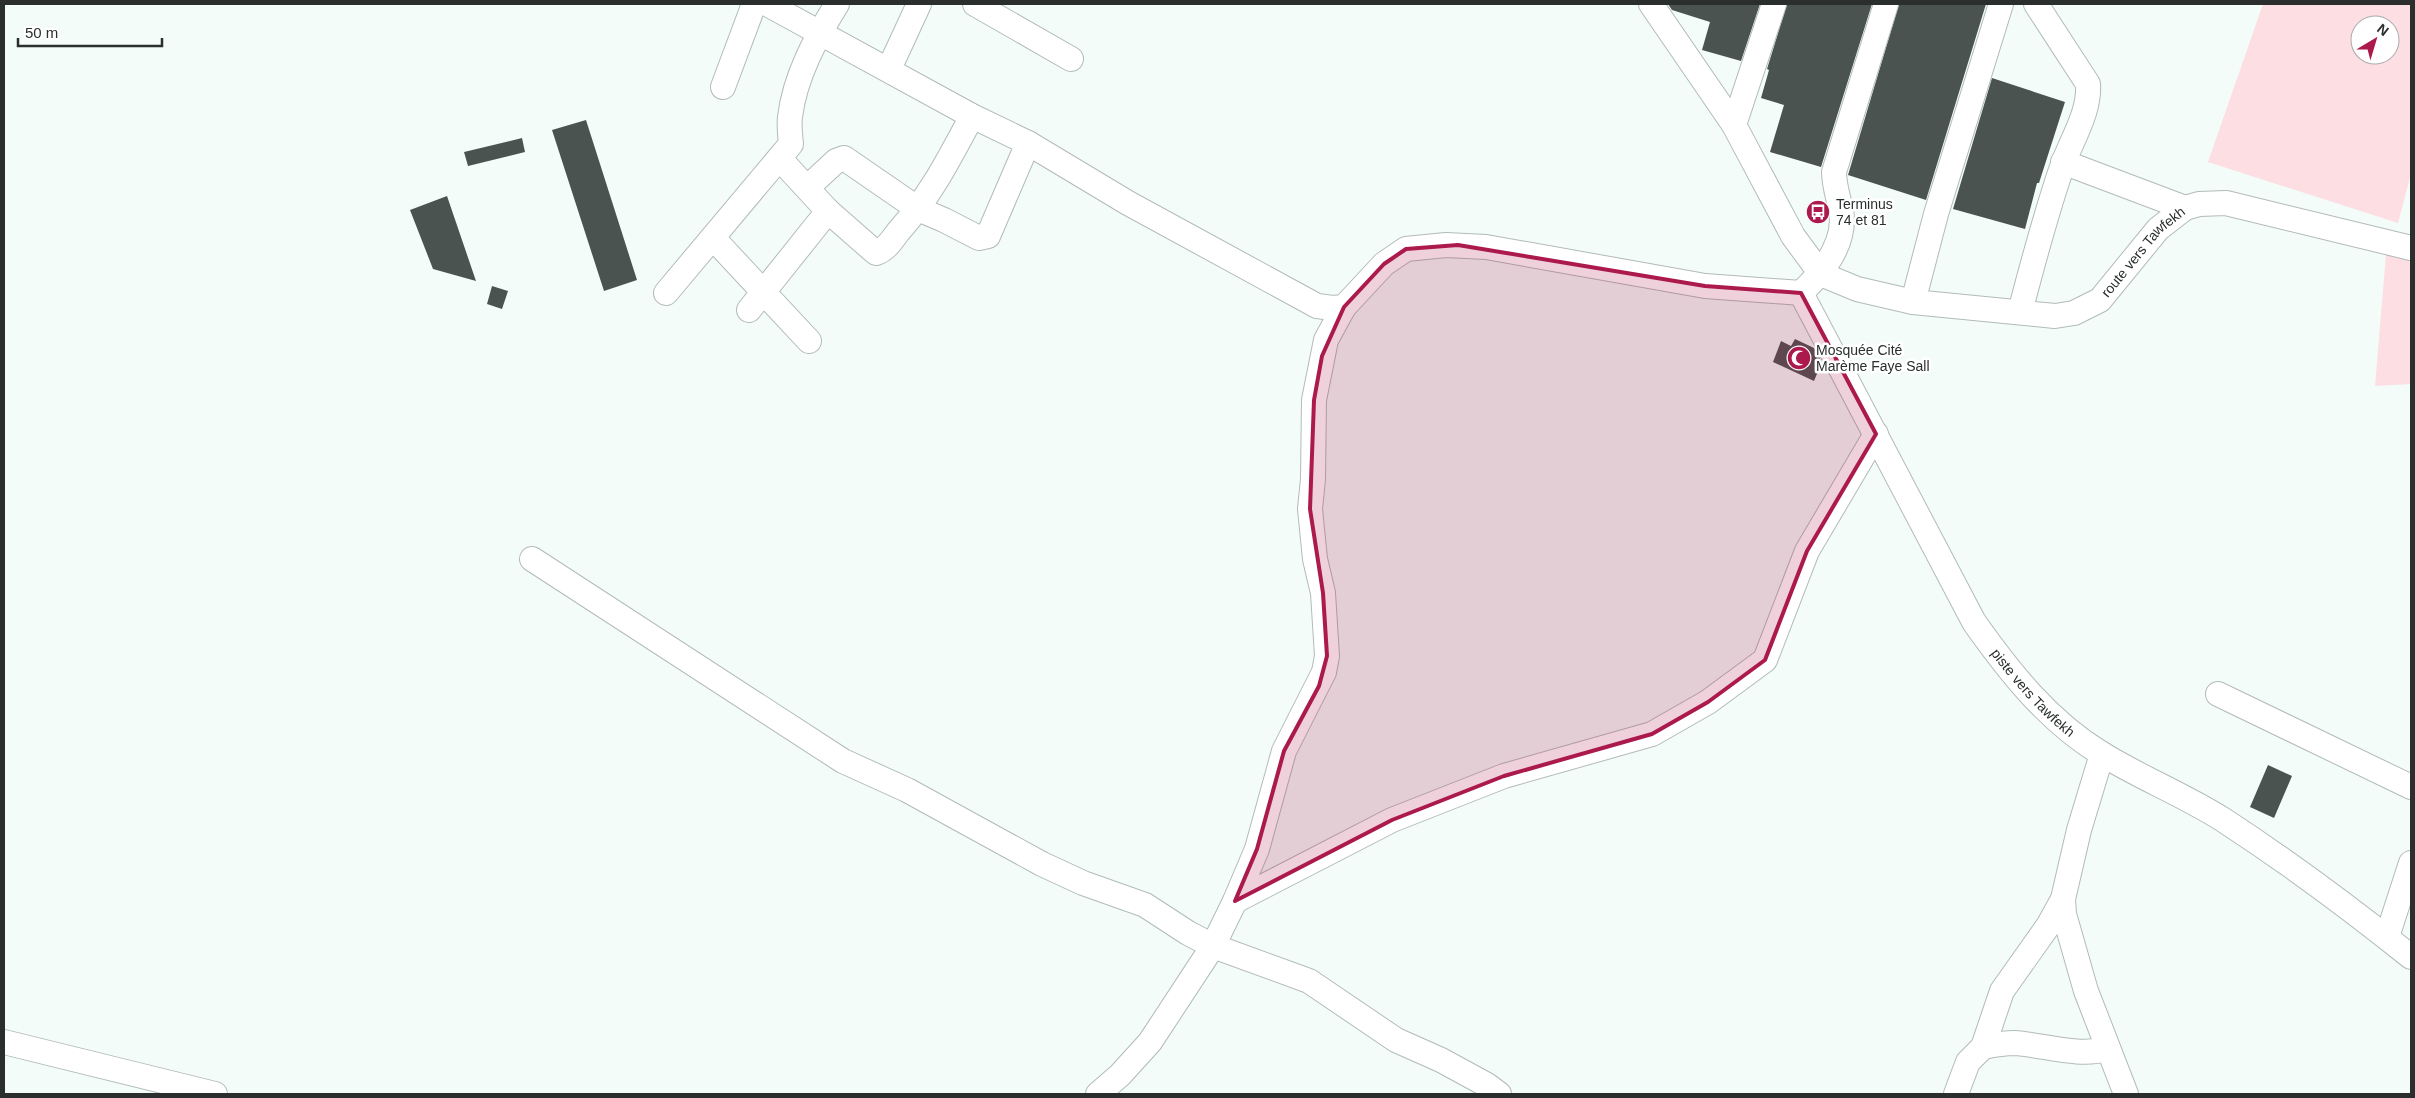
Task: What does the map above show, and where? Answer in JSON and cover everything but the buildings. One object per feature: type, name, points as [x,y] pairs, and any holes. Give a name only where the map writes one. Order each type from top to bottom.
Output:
[{"type":"street","points":[[723,87],[754,4]]},
{"type":"street","points":[[767,4],[972,116],[1028,143],[1128,203],[1318,306],[1344,307]]},
{"type":"street","points":[[666,293],[791,144],[790,117],[800,76],[820,32],[837,4]]},
{"type":"street","points":[[889,69],[919,4]]},
{"type":"street","points":[[975,4],[1071,59]]},
{"type":"street","points":[[1734,125],[1774,4]]},
{"type":"street","points":[[1098,1094],[1120,1076],[1150,1042],[1213,946],[1257,849],[1284,751],[1302,712],[1319,686],[1326,664],[1327,632],[1324,594],[1316,559],[1310,509],[1314,470],[1314,400],[1326,340],[1344,307],[1395,255],[1406,249],[1418,246],[1446,245],[1486,247],[1705,286],[1800,293],[1821,274],[1835,249],[1842,222],[1834,182],[1834,172],[1886,4]]},
{"type":"street","points":[[1913,302],[1936,214],[2001,4]]},
{"type":"street","points":[[2020,312],[2037,246],[2063,162],[2089,97],[2088,84],[2036,4]]},
{"type":"street","points":[[1653,5],[1734,125],[1793,236],[1821,274]]},
{"type":"street","points":[[780,159],[808,187],[828,211],[876,253],[884,249],[918,209],[936,183],[972,116]]},
{"type":"street","points":[[808,187],[836,161],[844,158],[918,209],[979,238],[984,238],[988,236],[1028,143]]},
{"type":"street","points":[[2063,162],[2185,208]]},
{"type":"street","name":"route vers Tawfekh","points":[[1821,274],[1857,289],[1913,302],[2055,316],[2074,313],[2100,300],[2158,229],[2185,208],[2199,204],[2226,203],[2411,248]]},
{"type":"street","points":[[748,310],[828,211]]},
{"type":"street","points":[[713,238],[764,290],[809,341]]},
{"type":"street","name":"piste vers Tawfekh","points":[[1800,293],[1974,622],[2007,669],[2026,691],[2102,754],[2172,790],[2220,818],[2288,863],[2411,957]]},
{"type":"street","points":[[1235,901],[1392,820],[1504,776],[1652,734],[1708,702],[1765,660],[1807,551],[1876,434]]},
{"type":"street","points":[[532,559],[844,761],[907,790],[1042,864],[1084,883],[1145,904],[1188,933],[1213,946],[1309,981],[1396,1040],[1441,1060],[1487,1085],[1499,1094]]},
{"type":"street","points":[[2218,694],[2411,787]]},
{"type":"street","points":[[2102,754],[2079,830],[2063,899],[2064,914],[2086,991],[2126,1094]]},
{"type":"street","points":[[2387,937],[2410,869]]},
{"type":"street","points":[[1956,1094],[1968,1062],[1983,1046],[2002,991],[2038,940],[2063,899]]},
{"type":"street","points":[[4,1042],[215,1094]]},
{"type":"street","points":[[1983,1046],[2013,1043],[2058,1051],[2095,1052],[2108,1048]]},
{"type":"highlighted area","points":[[1458,245],[1705,286],[1801,293],[1876,434],[1807,551],[1765,660],[1708,702],[1652,734],[1504,776],[1392,820],[1235,901],[1257,849],[1284,751],[1319,686],[1327,656],[1323,593],[1310,509],[1314,400],[1322,356],[1344,307],[1384,264],[1406,249]]},
{"type":"shaded area","points":[[2263,4],[2411,4],[2411,174],[2398,223],[2208,162]]},
{"type":"shaded area","points":[[2386,254],[2411,261],[2411,384],[2375,386]]},
{"type":"place","name":"Terminus 74 et 81","points":[[1818,212]]},
{"type":"place","name":"Mosquée Cité Marème Faye Sall","points":[[1799,358]]}]
